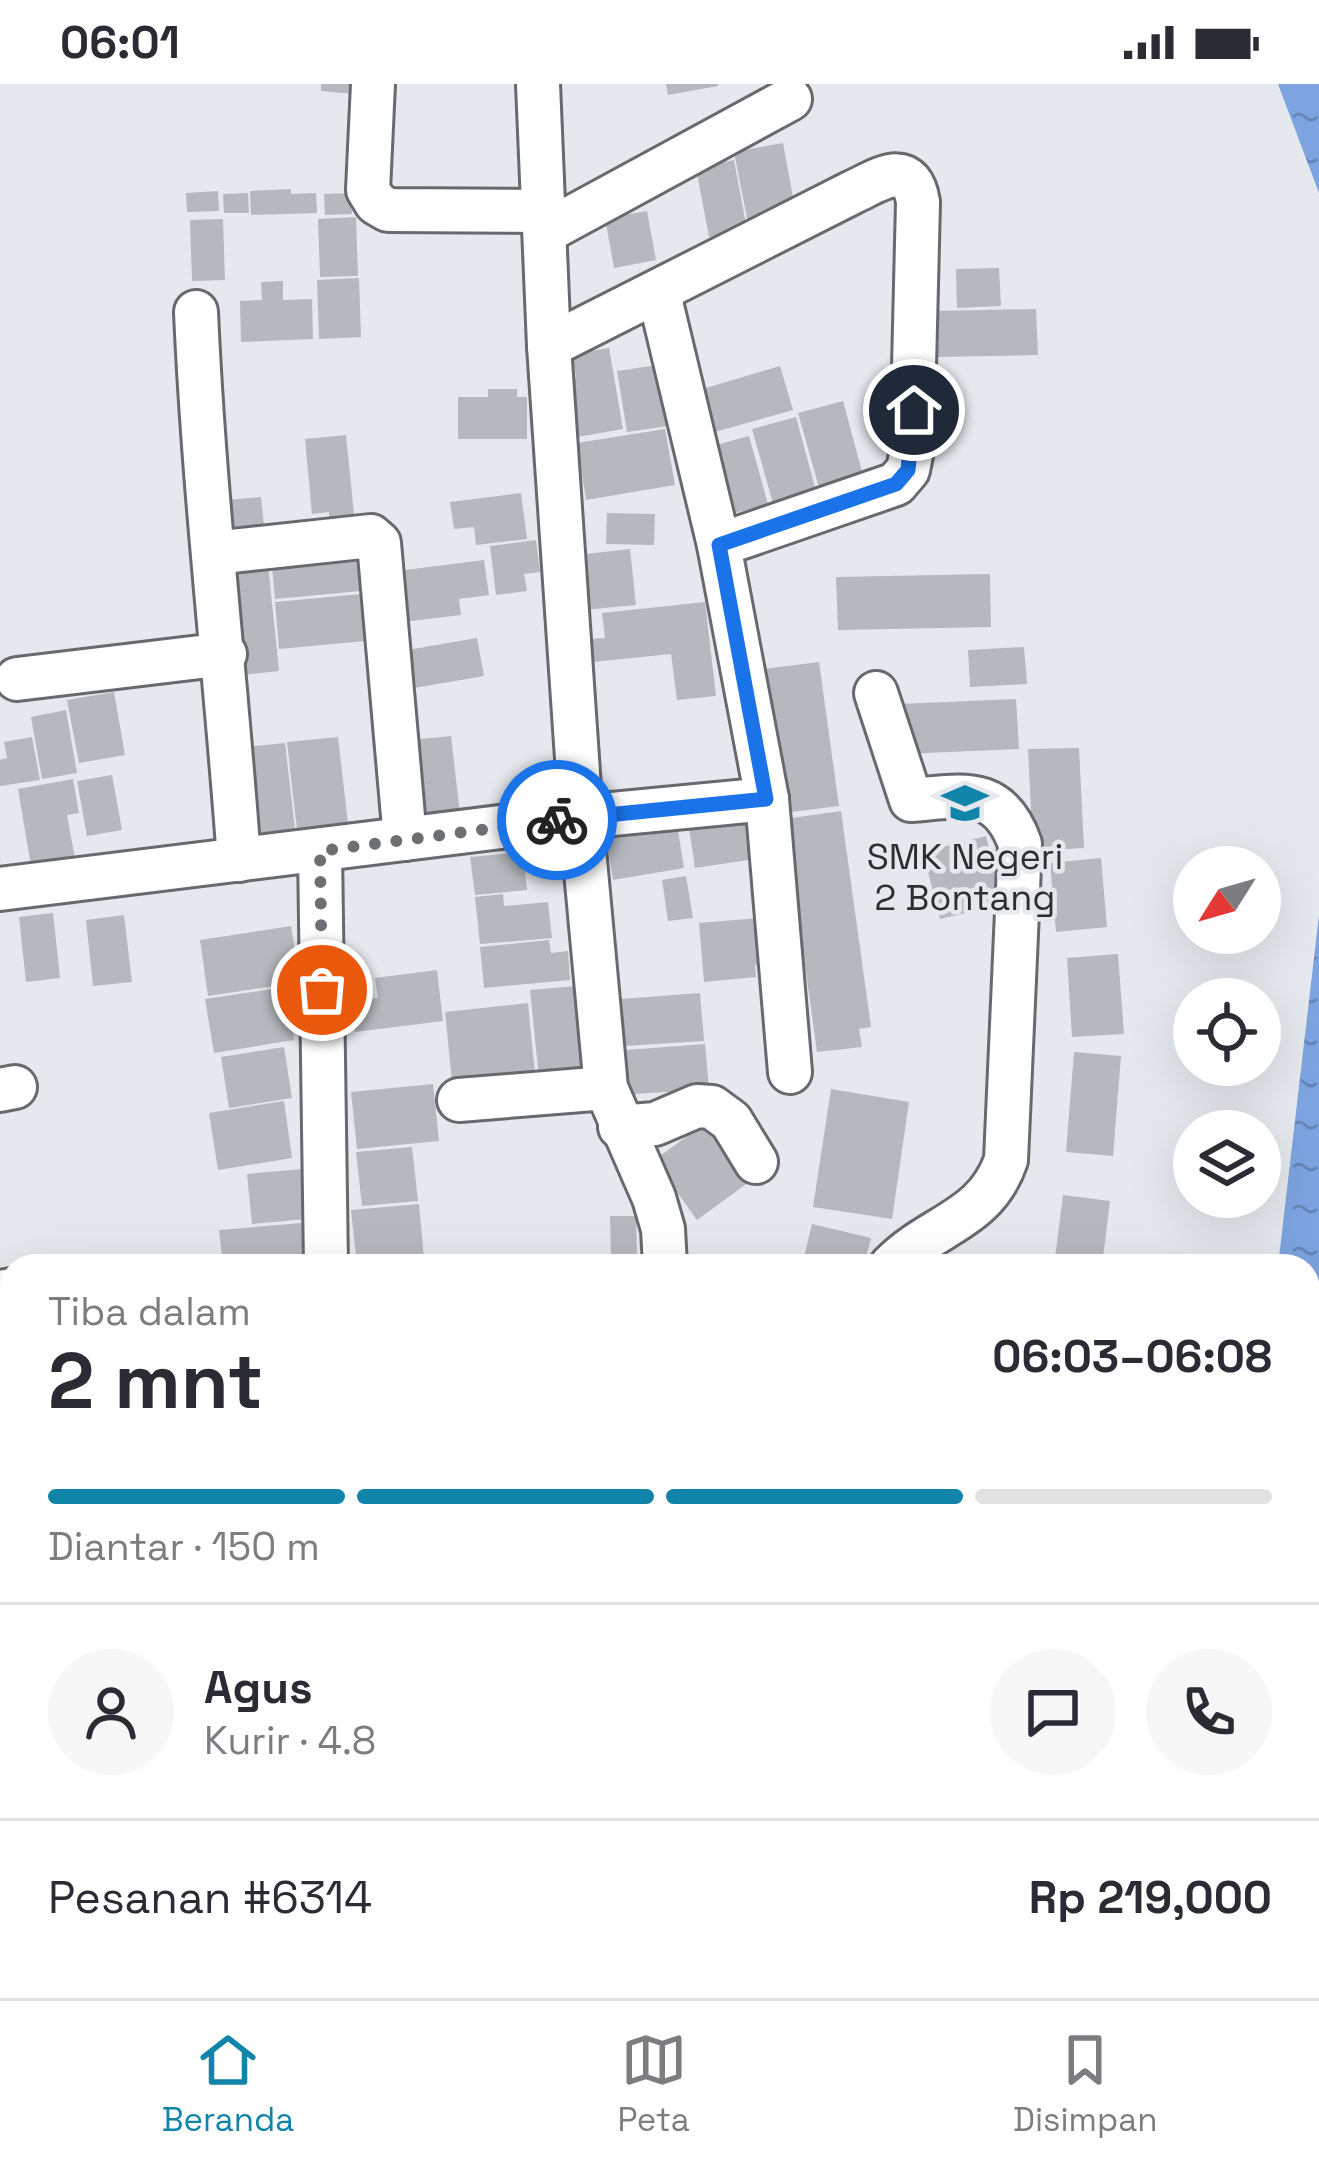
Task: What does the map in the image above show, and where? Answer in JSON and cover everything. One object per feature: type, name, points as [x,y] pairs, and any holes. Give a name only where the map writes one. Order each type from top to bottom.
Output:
[{"type":"street","points":[[373,84],[368,190],[376,203],[388,210],[545,221],[790,100]]},
{"type":"street","points":[[538,84],[549,346],[581,817],[613,1108],[654,1198],[664,1254]]},
{"type":"street","points":[[549,346],[892,174],[903,176],[916,190],[914,410],[908,470],[896,484],[719,545]]},
{"type":"street","points":[[658,294],[719,545],[766,799],[790,1072]]},
{"type":"street","points":[[196,312],[203,458],[225,655],[239,860]]},
{"type":"street","points":[[214,553],[371,536],[379,543],[405,839]]},
{"type":"street","points":[[17,679],[225,655]]},
{"type":"street","points":[[876,693],[911,800],[968,796],[986,800],[1012,821],[1020,844],[1006,1160],[998,1183],[981,1204],[902,1254]]},
{"type":"street","points":[[0,890],[581,817],[766,799]]},
{"type":"street","points":[[320,851],[326,1254]]},
{"type":"street","points":[[459,1100],[613,1108],[655,1124],[697,1106],[712,1107],[731,1121],[756,1162]]},
{"type":"water","points":[[1278,84],[1319,84],[1319,193]]},
{"type":"water","points":[[1319,915],[1319,1254],[1279,1254]]},
{"type":"building","points":[[321,84],[366,84],[365,95],[321,91]]},
{"type":"building","points":[[666,84],[718,84],[718,86],[668,95]]},
{"type":"building","points":[[783,143],[797,219],[749,228],[734,152]]},
{"type":"building","points":[[734,160],[747,230],[709,237],[696,168]]},
{"type":"building","points":[[291,189],[291,194],[316,193],[317,213],[251,215],[250,191]]},
{"type":"building","points":[[218,191],[219,211],[187,212],[186,193]]},
{"type":"building","points":[[248,193],[249,213],[224,213],[223,194]]},
{"type":"building","points":[[351,193],[352,214],[325,215],[324,194]]},
{"type":"building","points":[[647,211],[656,260],[614,268],[605,218]]},
{"type":"building","points":[[356,217],[358,276],[320,277],[318,219]]},
{"type":"building","points":[[223,219],[225,280],[192,281],[190,220]]},
{"type":"building","points":[[999,268],[1001,306],[957,308],[956,269]]},
{"type":"building","points":[[359,278],[361,337],[319,339],[317,280]]},
{"type":"building","points":[[283,281],[283,300],[312,299],[313,339],[241,342],[240,301],[262,300],[261,282]]},
{"type":"building","points":[[1036,309],[1038,355],[935,357],[934,311]]},
{"type":"building","points":[[609,348],[623,429],[572,438],[562,380],[576,378],[572,354]]},
{"type":"building","points":[[658,365],[668,426],[627,432],[617,371]]},
{"type":"building","points":[[780,366],[793,410],[715,432],[709,410],[695,414],[689,393]]},
{"type":"building","points":[[488,389],[517,389],[517,397],[527,397],[527,439],[458,439],[458,397],[488,397]]},
{"type":"building","points":[[843,401],[864,479],[820,491],[798,413]]},
{"type":"building","points":[[796,417],[819,502],[774,507],[752,429]]},
{"type":"building","points":[[665,429],[675,485],[586,500],[577,443]]},
{"type":"building","points":[[346,435],[355,524],[330,526],[329,512],[312,514],[305,439]]},
{"type":"building","points":[[749,436],[768,504],[731,514],[705,448]]},
{"type":"building","points":[[521,493],[527,539],[476,545],[474,527],[454,529],[450,502]]},
{"type":"building","points":[[261,497],[265,535],[217,540],[213,501]]},
{"type":"building","points":[[607,513],[655,514],[654,545],[606,544]]},
{"type":"building","points":[[536,540],[540,572],[524,574],[527,591],[496,595],[490,546]]},
{"type":"building","points":[[356,546],[361,591],[275,599],[271,555]]},
{"type":"building","points":[[630,549],[636,605],[583,610],[577,555]]},
{"type":"building","points":[[267,554],[279,671],[233,676],[221,558]]},
{"type":"building","points":[[484,560],[489,595],[459,599],[461,615],[403,622],[397,571]]},
{"type":"building","points":[[990,574],[991,627],[838,630],[836,577]]},
{"type":"building","points":[[361,594],[365,641],[279,649],[275,602]]},
{"type":"building","points":[[705,602],[716,696],[677,700],[671,654],[593,662],[591,639],[605,638],[602,613]]},
{"type":"building","points":[[477,638],[484,676],[414,688],[407,650]]},
{"type":"building","points":[[1024,647],[1027,684],[970,687],[968,650]]},
{"type":"building","points":[[819,662],[839,806],[784,813],[764,669]]},
{"type":"building","points":[[114,692],[125,755],[79,763],[67,700]]},
{"type":"building","points":[[1016,699],[1019,749],[902,754],[899,704]]},
{"type":"building","points":[[66,710],[77,773],[42,779],[31,717]]},
{"type":"building","points":[[451,736],[460,813],[420,818],[411,740]]},
{"type":"building","points":[[32,737],[40,780],[0,786],[0,760],[7,758],[4,742]]},
{"type":"building","points":[[338,737],[348,824],[297,830],[287,742]]},
{"type":"building","points":[[285,743],[295,829],[252,834],[242,747]]},
{"type":"building","points":[[1079,748],[1084,848],[1033,851],[1028,749]]},
{"type":"building","points":[[112,775],[122,830],[87,836],[77,781]]},
{"type":"building","points":[[73,779],[79,813],[67,815],[76,864],[32,872],[18,789]]},
{"type":"building","points":[[841,811],[871,1027],[859,1029],[862,1047],[817,1052],[785,819]]},
{"type":"building","points":[[748,812],[755,859],[695,868],[688,821]]},
{"type":"building","points":[[677,824],[684,868],[613,880],[606,835]]},
{"type":"building","points":[[986,836],[1003,904],[940,919],[923,852]]},
{"type":"building","points":[[523,852],[527,890],[475,895],[470,857]]},
{"type":"building","points":[[1101,858],[1107,927],[1056,932],[1050,863]]},
{"type":"building","points":[[686,876],[693,918],[668,921],[662,880]]},
{"type":"building","points":[[503,894],[504,906],[548,902],[552,938],[480,944],[475,897]]},
{"type":"building","points":[[53,913],[60,978],[26,982],[19,917]]},
{"type":"building","points":[[124,915],[132,982],[93,986],[86,920]]},
{"type":"building","points":[[759,918],[764,964],[755,965],[756,977],[704,982],[699,923]]},
{"type":"building","points":[[291,926],[300,982],[208,996],[200,940]]},
{"type":"building","points":[[549,940],[551,953],[568,951],[570,980],[484,988],[480,947]]},
{"type":"building","points":[[1118,954],[1124,1034],[1072,1037],[1067,958]]},
{"type":"building","points":[[437,970],[443,1021],[355,1032],[351,1001],[378,998],[375,978]]},
{"type":"building","points":[[576,986],[586,1083],[540,1088],[530,990]]},
{"type":"building","points":[[286,987],[294,1040],[214,1053],[205,999]]},
{"type":"building","points":[[700,993],[704,1041],[625,1046],[621,999]]},
{"type":"building","points":[[528,1003],[536,1083],[453,1091],[445,1012]]},
{"type":"building","points":[[705,1044],[709,1089],[620,1095],[618,1071],[627,1070],[626,1050]]},
{"type":"building","points":[[284,1047],[292,1098],[229,1108],[221,1057]]},
{"type":"building","points":[[1074,1052],[1121,1056],[1113,1156],[1066,1152]]},
{"type":"building","points":[[433,1084],[439,1141],[357,1149],[351,1092]]},
{"type":"building","points":[[831,1089],[909,1102],[892,1219],[813,1207]]},
{"type":"building","points":[[284,1101],[292,1158],[218,1170],[209,1113]]},
{"type":"building","points":[[710,1120],[753,1179],[697,1220],[654,1160]]},
{"type":"building","points":[[412,1147],[418,1201],[362,1206],[356,1152]]},
{"type":"building","points":[[302,1169],[307,1219],[252,1224],[247,1174]]},
{"type":"building","points":[[1063,1195],[1110,1201],[1103,1254],[1056,1254]]},
{"type":"building","points":[[419,1204],[424,1254],[356,1254],[351,1210]]},
{"type":"building","points":[[610,1216],[636,1216],[637,1254],[611,1254]]},
{"type":"building","points":[[302,1223],[305,1254],[222,1254],[219,1230]]},
{"type":"building","points":[[812,1224],[871,1238],[867,1254],[805,1254]]},
{"type":"way so far","points":[[322,990],[320,851],[557,820]]},
{"type":"place","name":"SMK Negeri 2 Bontang","points":[[965,803]]},
{"type":"route","points":[[557,820],[766,799],[719,545],[896,484],[908,470],[914,410]]}]
